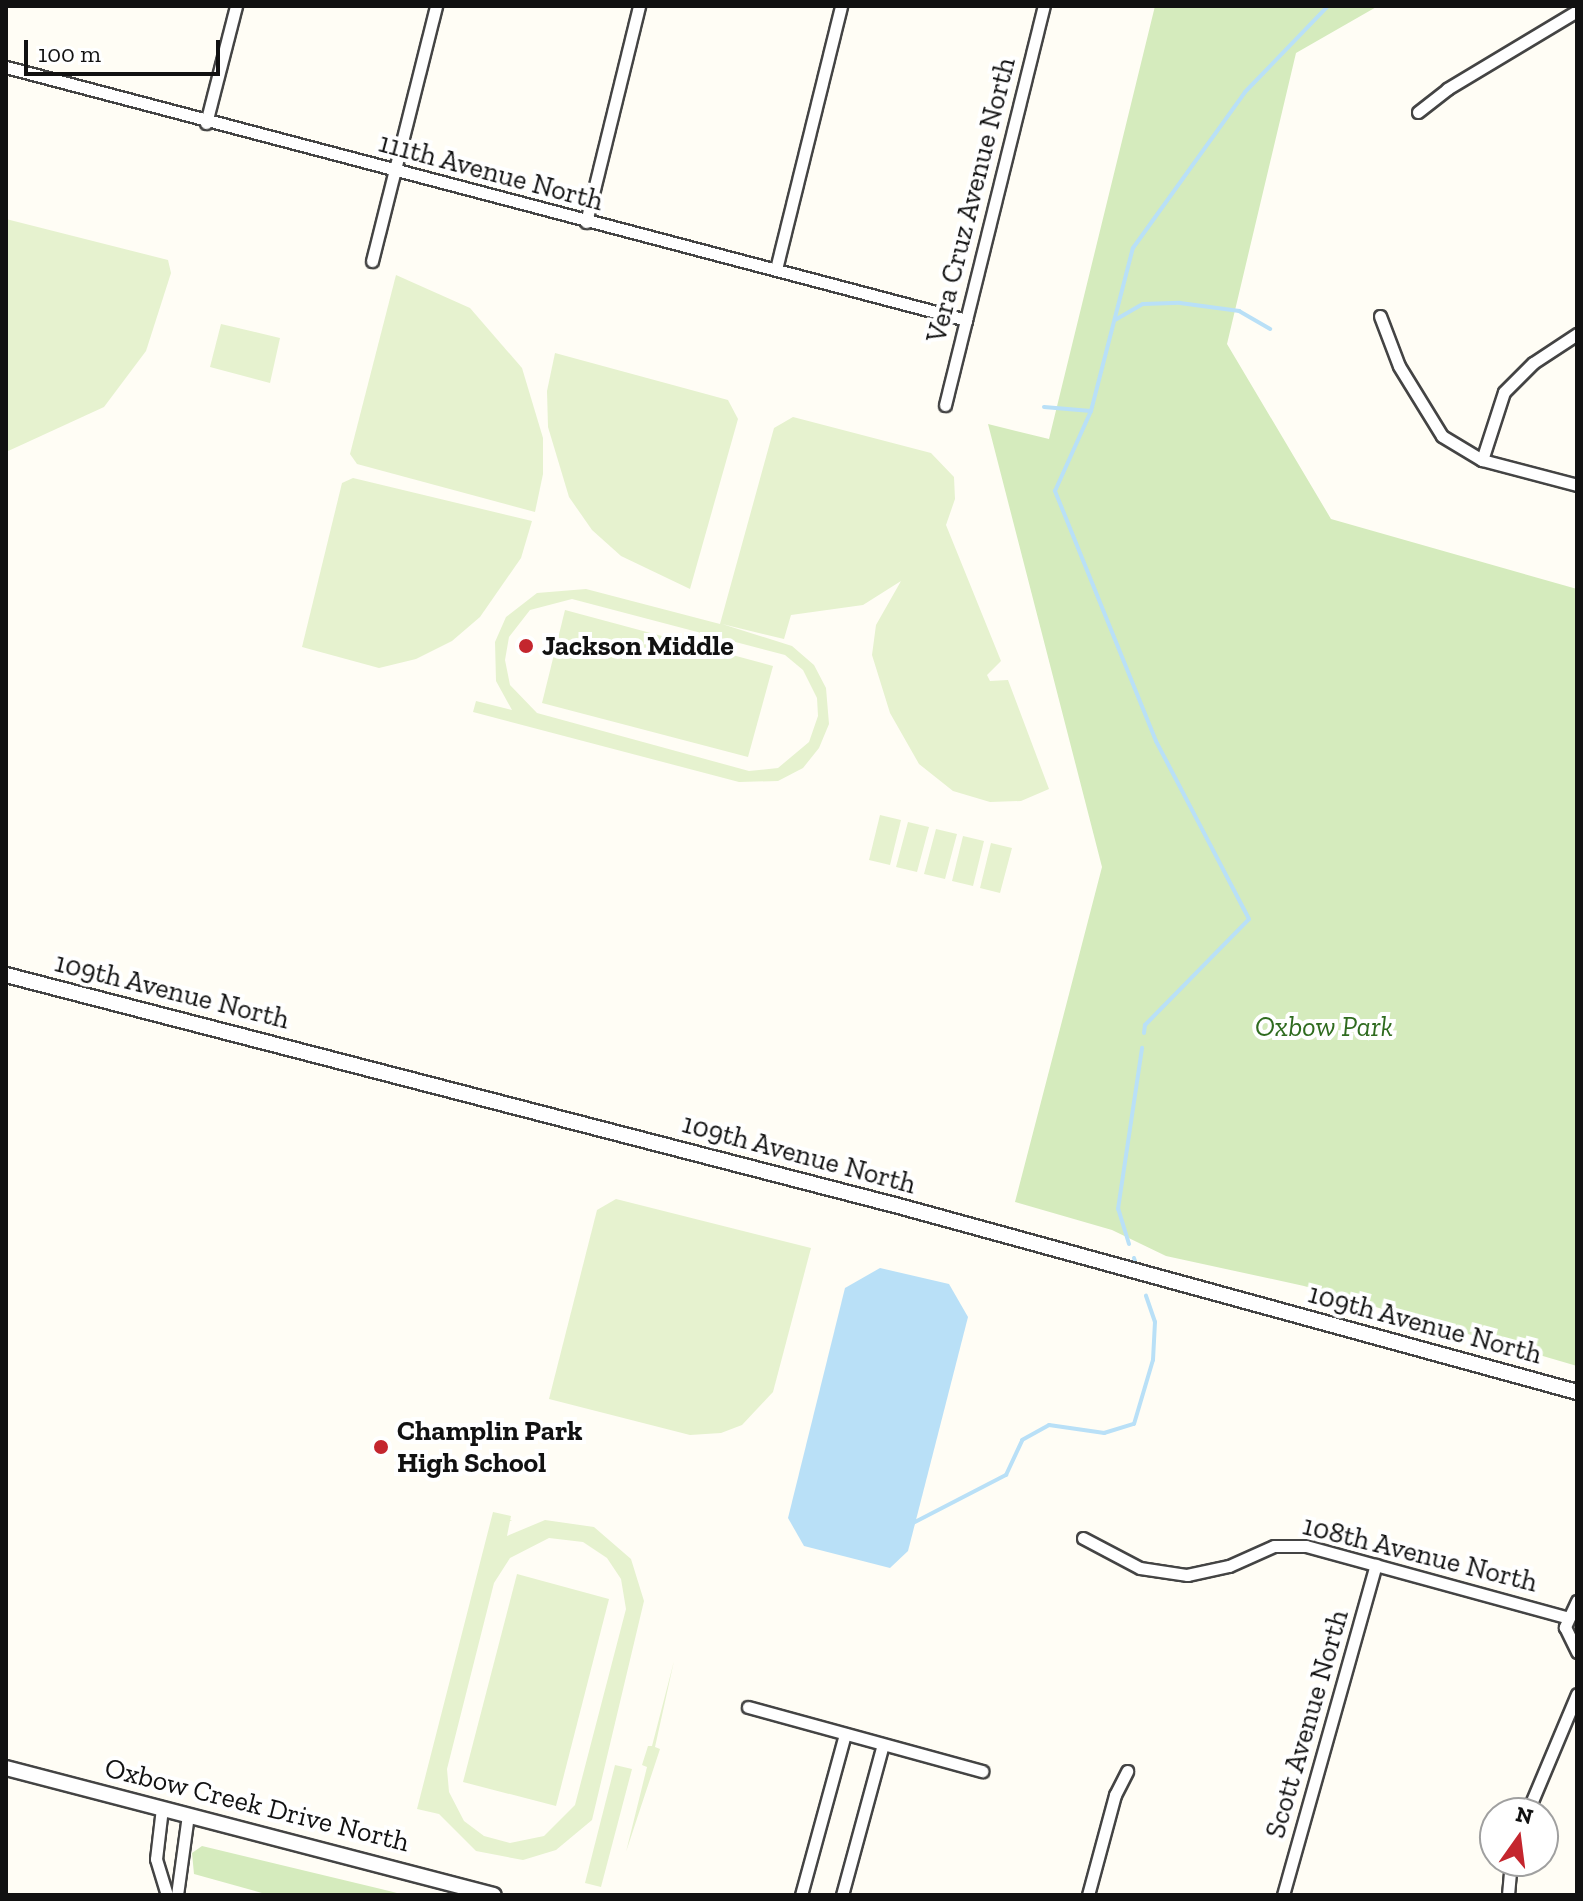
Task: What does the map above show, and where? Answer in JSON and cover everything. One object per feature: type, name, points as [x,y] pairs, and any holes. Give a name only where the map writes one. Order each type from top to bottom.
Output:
[{"type":"street","points":[[206,123],[236,6]]},
{"type":"street","points":[[372,261],[436,6]]},
{"type":"street","points":[[586,222],[639,6]]},
{"type":"street","points":[[776,269],[841,6]]},
{"type":"street","name":"Vera Cruz Avenue North","points":[[945,405],[1044,6]]},
{"type":"street","points":[[1418,112],[1447,89],[1577,11]]},
{"type":"street","name":"111th Avenue North","points":[[6,67],[206,123],[966,320]]},
{"type":"street","points":[[1380,316],[1399,366],[1442,436],[1482,460],[1577,485]]},
{"type":"street","points":[[1482,460],[1504,392],[1533,363],[1577,334]]},
{"type":"street","name":"109th Avenue North","points":[[6,975],[895,1205],[1577,1392]]},
{"type":"street","name":"108th Avenue North","points":[[1083,1538],[1140,1568],[1187,1575],[1229,1566],[1289,1543],[1566,1617]]},
{"type":"street","name":"Scott Avenue North","points":[[1283,1895],[1376,1565]]},
{"type":"street","points":[[1577,1601],[1566,1617],[1566,1637],[1577,1652]]},
{"type":"street","points":[[1534,1797],[1577,1694]]},
{"type":"street","points":[[748,1707],[982,1771]]},
{"type":"street","points":[[801,1895],[845,1734]]},
{"type":"street","points":[[842,1895],[883,1744]]},
{"type":"street","name":"Oxbow Creek Drive North","points":[[6,1768],[494,1895]]},
{"type":"street","points":[[1088,1895],[1115,1795],[1127,1771]]},
{"type":"street","points":[[162,1808],[156,1859],[167,1895]]},
{"type":"street","points":[[177,1895],[188,1815]]},
{"type":"green space","name":"Oxbow Park","points":[[1155,6],[1378,6],[1296,53],[1227,344],[1331,519],[1577,589],[1577,1366],[1304,1286],[1166,1256],[1112,1230],[1015,1202],[1102,867],[988,424],[1049,439]]},
{"type":"green space","points":[[6,219],[168,260],[171,273],[146,351],[104,407],[6,452]]},
{"type":"green space","points":[[396,275],[470,308],[522,368],[543,438],[543,474],[535,512],[357,464],[350,454]]},
{"type":"green space","points":[[221,324],[280,338],[270,383],[210,367]]},
{"type":"green space","points":[[555,353],[728,400],[738,419],[690,589],[621,556],[592,530],[569,497],[548,427],[547,391]]},
{"type":"green space","points":[[793,417],[931,453],[954,477],[955,499],[946,525],[1001,661],[987,675],[990,681],[1008,680],[1049,789],[1021,801],[990,802],[953,791],[919,764],[890,713],[872,655],[876,625],[901,581],[863,605],[791,615],[784,639],[722,624],[792,646],[814,665],[826,688],[829,724],[819,748],[803,768],[778,781],[739,782],[473,712],[476,701],[512,710],[496,681],[495,642],[506,617],[537,593],[586,589],[720,624],[774,428]],"holes":[[[572,599],[785,655],[803,670],[817,698],[818,716],[809,742],[778,768],[749,771],[537,713],[510,685],[505,660],[509,637],[530,610]]]},
{"type":"green space","points":[[353,478],[532,521],[521,558],[480,617],[452,641],[416,659],[379,668],[302,647],[342,483]]},
{"type":"green space","points":[[565,610],[773,666],[748,757],[542,703]]},
{"type":"green space","points":[[880,815],[901,820],[890,865],[869,860]]},
{"type":"green space","points":[[908,822],[929,827],[917,872],[896,867]]},
{"type":"green space","points":[[936,829],[957,834],[945,879],[924,874]]},
{"type":"green space","points":[[963,836],[984,841],[973,886],[952,881]]},
{"type":"green space","points":[[991,843],[1012,848],[1000,893],[980,888]]},
{"type":"green space","points":[[616,1199],[811,1248],[773,1392],[742,1425],[721,1433],[690,1435],[549,1399],[597,1210]]},
{"type":"green space","points":[[493,1512],[511,1516],[507,1536],[545,1520],[594,1527],[631,1559],[644,1601],[592,1820],[556,1850],[523,1860],[476,1851],[439,1814],[417,1809]],"holes":[[[549,1538],[583,1542],[607,1558],[621,1579],[626,1609],[575,1805],[544,1836],[510,1843],[484,1836],[464,1821],[449,1792],[447,1769],[494,1583],[510,1558]]]},
{"type":"green space","points":[[517,1574],[609,1599],[556,1806],[463,1782]]},
{"type":"green space","points":[[674,1661],[655,1747],[660,1749],[626,1852],[647,1767],[642,1765],[648,1746],[652,1746]]},
{"type":"green space","points":[[615,1765],[632,1769],[601,1887],[585,1883]]},
{"type":"green space","points":[[202,1846],[405,1895],[269,1895],[194,1874],[192,1853]]},
{"type":"water","points":[[880,1268],[949,1284],[968,1317],[908,1551],[890,1568],[804,1546],[788,1518],[845,1288]]},
{"type":"waterway","points":[[1144,1033],[1145,1025],[1249,919],[1156,741],[1055,491],[1091,411],[1133,248],[1245,92],[1328,6]]},
{"type":"waterway","points":[[1115,320],[1143,304],[1180,303],[1239,311],[1270,329]]},
{"type":"waterway","points":[[1044,407],[1091,411]]},
{"type":"waterway","points":[[1129,1244],[1118,1209],[1142,1048]]},
{"type":"waterway","points":[[913,1523],[1006,1475],[1022,1440],[1049,1425],[1104,1433],[1134,1424],[1153,1360],[1155,1322],[1146,1296]]},
{"type":"place","name":"Jackson Middle","points":[[526,646]]},
{"type":"place","name":"Champlin Park High School","points":[[381,1447]]}]
